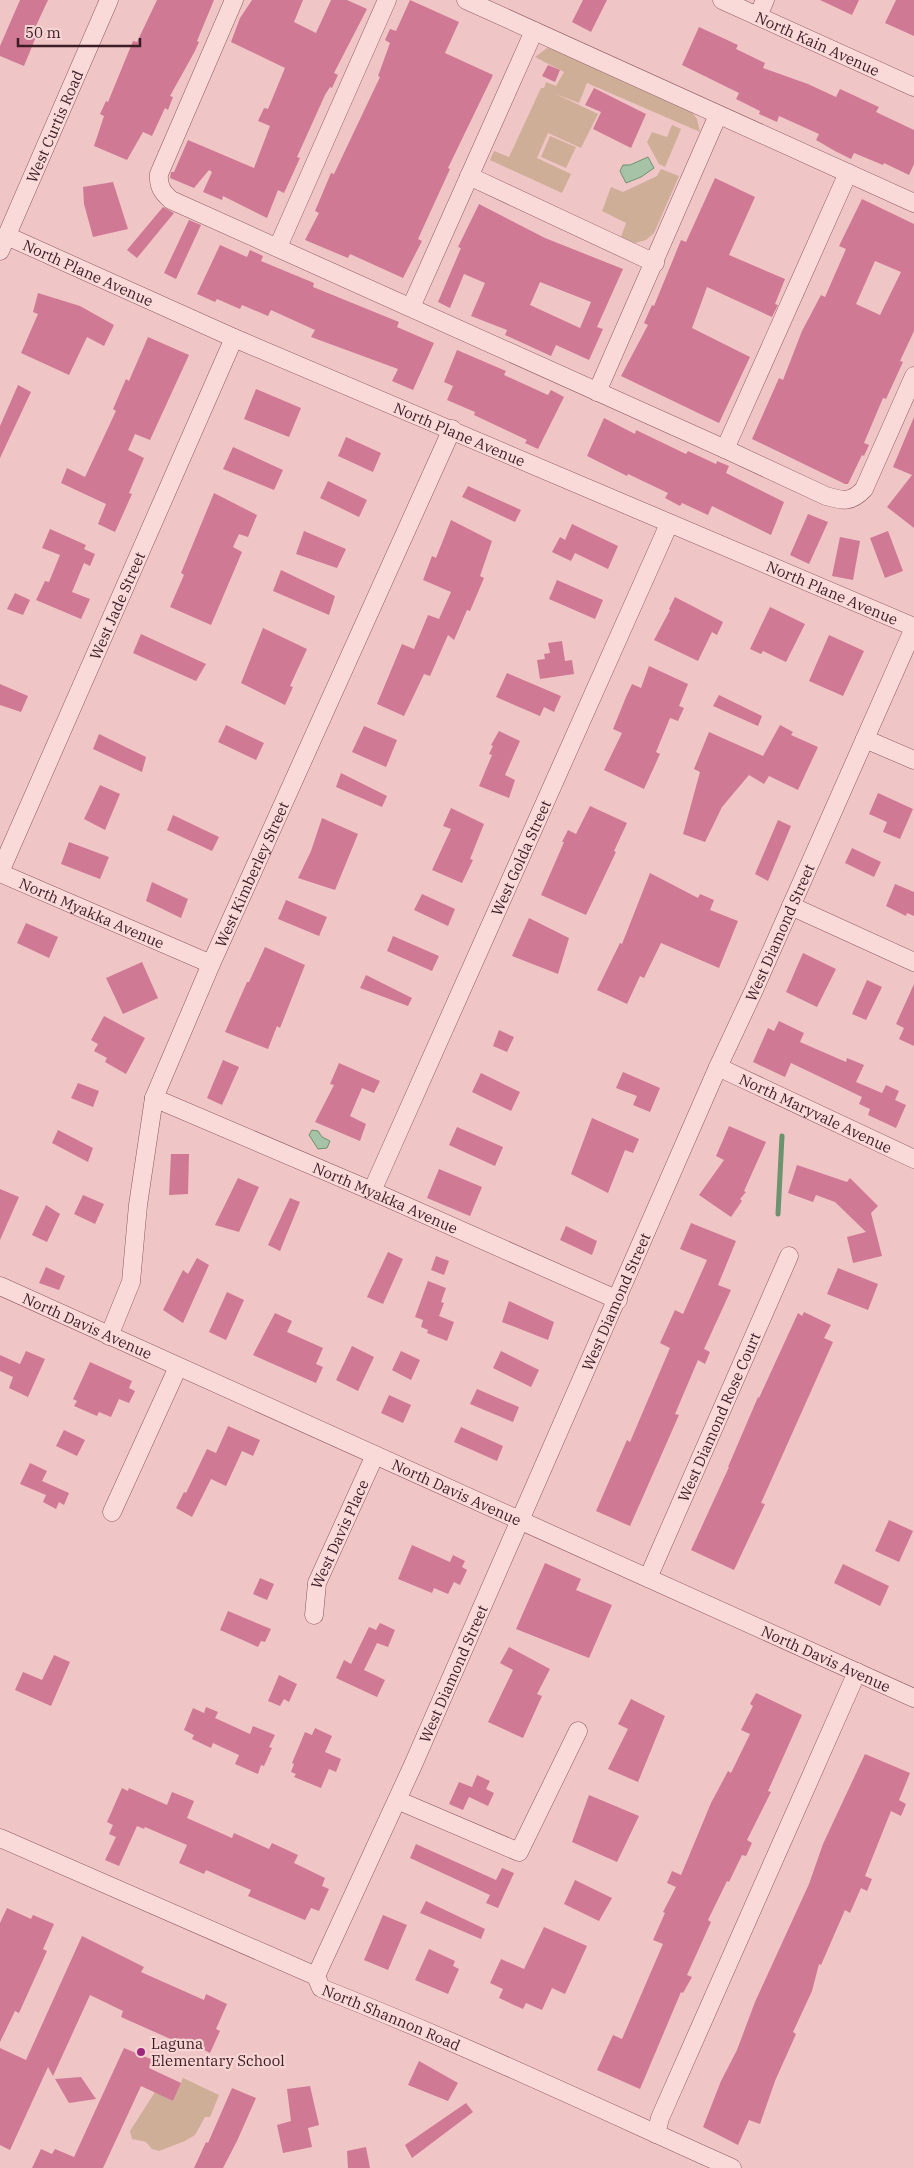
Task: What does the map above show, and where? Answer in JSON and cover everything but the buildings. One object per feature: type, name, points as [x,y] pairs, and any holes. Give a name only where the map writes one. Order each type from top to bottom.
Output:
[{"type":"street","name":"West Curtis Road","points":[[3,243],[109,0]]},
{"type":"street","points":[[234,0],[159,174],[159,184],[164,194],[171,200],[826,496],[842,501],[855,498],[864,489],[914,376]]},
{"type":"street","points":[[278,247],[387,0]]},
{"type":"street","points":[[466,0],[914,203]]},
{"type":"street","name":"North Kain Avenue","points":[[722,0],[914,86]]},
{"type":"street","points":[[758,16],[765,0]]},
{"type":"street","points":[[411,307],[534,31]]},
{"type":"street","points":[[598,392],[718,115]]},
{"type":"street","points":[[724,449],[848,173]]},
{"type":"street","points":[[469,176],[655,263]]},
{"type":"street","name":"North Plane Avenue","points":[[3,243],[452,429],[669,524],[914,627]]},
{"type":"street","name":"West Jade Street","points":[[0,872],[234,338]]},
{"type":"street","name":"West Kimberley Street","points":[[109,1336],[131,1282],[138,1205],[154,1098],[211,964],[452,429]]},
{"type":"street","name":"West Golda Street","points":[[372,1191],[669,524]]},
{"type":"street","name":"West Diamond Street","points":[[316,1976],[397,1800],[618,1300],[718,1067],[792,906],[914,627]]},
{"type":"street","points":[[866,739],[914,760]]},
{"type":"street","name":"North Myakka Avenue","points":[[0,872],[211,964]]},
{"type":"street","points":[[792,906],[914,962]]},
{"type":"street","name":"North Maryvale Avenue","points":[[718,1067],[914,1159]]},
{"type":"street","name":"North Myakka Avenue","points":[[154,1098],[372,1191],[618,1300]]},
{"type":"street","name":"West Diamond Rose Court","points":[[648,1578],[789,1256]]},
{"type":"street","name":"North Davis Avenue","points":[[0,1286],[914,1698]]},
{"type":"street","points":[[112,1512],[178,1367]]},
{"type":"street","name":"West Davis Place","points":[[314,1615],[317,1583],[375,1455]]},
{"type":"street","points":[[656,2134],[660,2118],[857,1672]]},
{"type":"street","points":[[397,1800],[519,1852],[578,1731]]},
{"type":"street","name":"North Shannon Road","points":[[0,1838],[316,1976],[322,1988],[400,2019],[539,2080],[732,2168]]},
{"type":"shaded area","points":[[547,48],[691,111],[697,119],[700,132],[587,83],[579,103],[556,94],[598,114],[581,148],[548,133],[537,158],[571,174],[562,193],[490,160],[494,151],[509,157],[541,88],[544,88],[546,82],[556,86],[564,72],[535,57]]},
{"type":"shaded area","points":[[672,125],[681,129],[665,167],[659,164],[647,142],[652,132],[667,137]]},
{"type":"shaded area","points":[[550,136],[576,147],[566,168],[541,157]]},
{"type":"shaded area","points":[[648,157],[654,168],[641,177],[626,183],[620,171],[623,165],[630,165]]},
{"type":"shaded area","points":[[661,169],[679,176],[654,233],[646,240],[635,243],[621,237],[626,223],[602,211],[611,187],[623,192],[657,176]]},
{"type":"shaded area","points":[[312,1130],[318,1131],[322,1137],[330,1141],[327,1148],[318,1149],[309,1135]]},
{"type":"shaded area","points":[[183,2078],[219,2095],[210,2117],[205,2117],[195,2135],[159,2151],[152,2149],[146,2142],[132,2139],[130,2131],[155,2092],[173,2101]]},
{"type":"waterway","points":[[778,1214],[782,1136]]},
{"type":"place","name":"Laguna Elementary School","points":[[141,2052]]}]
